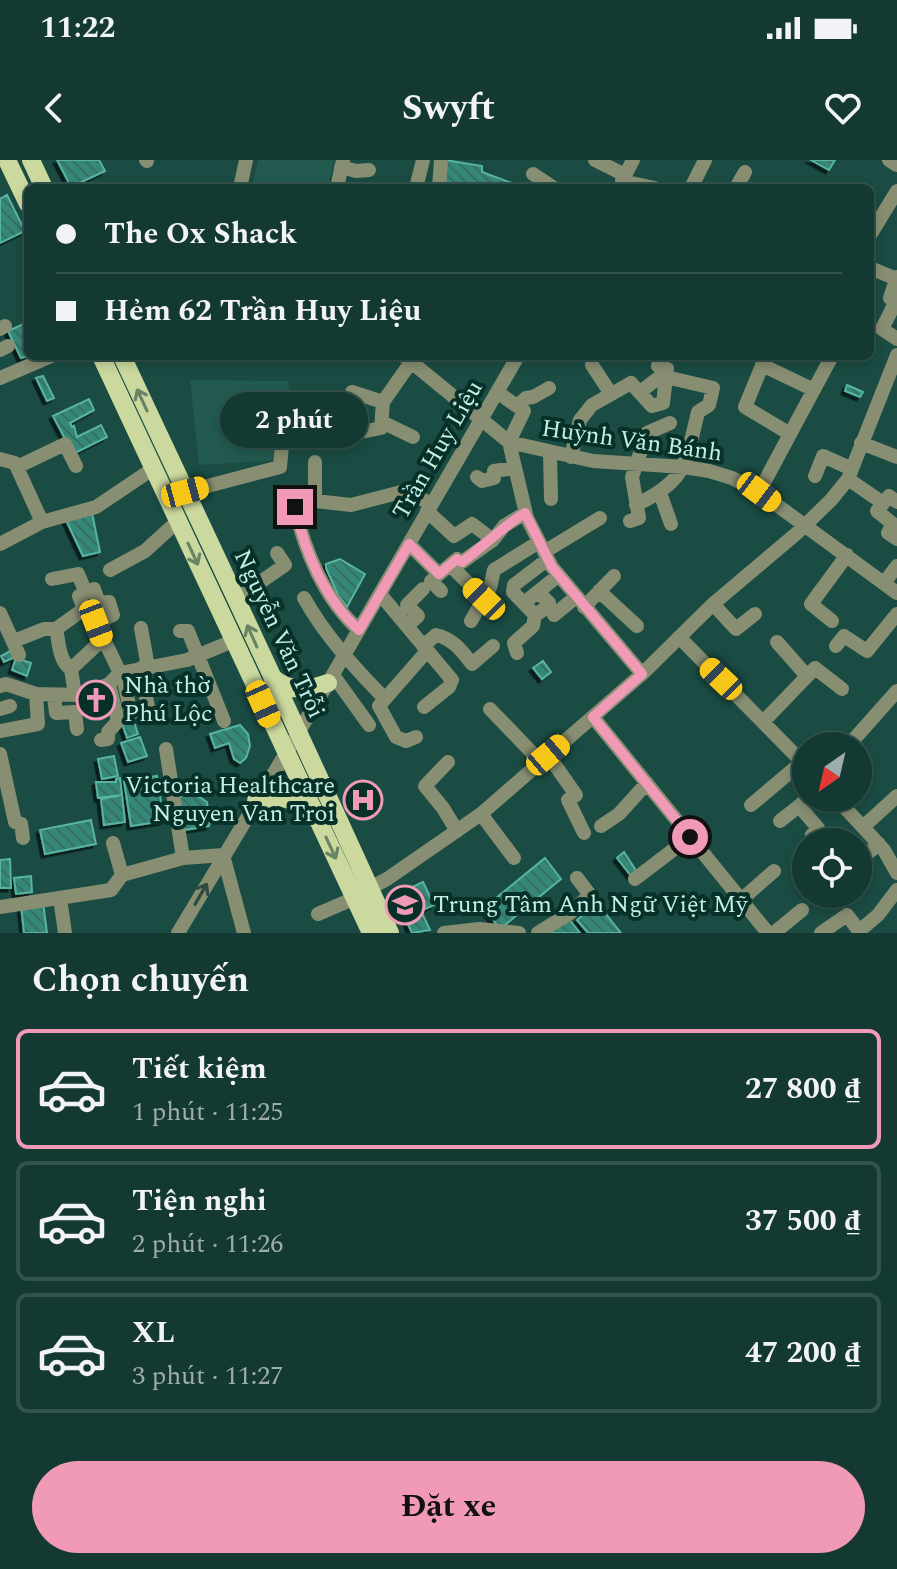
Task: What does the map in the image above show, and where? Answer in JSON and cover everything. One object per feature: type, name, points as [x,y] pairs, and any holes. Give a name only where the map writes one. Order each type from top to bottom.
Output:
[{"type":"main road","points":[[7,160],[24,196]]},
{"type":"main road","points":[[31,160],[42,184]]},
{"type":"main road","name":"Nguyễn Văn Trỗi","points":[[103,360],[318,819],[390,933]]},
{"type":"main road","name":"Nguyễn Văn Trỗi","points":[[124,360],[299,731],[362,893],[371,933]]},
{"type":"main road","points":[[270,675],[281,685],[299,690],[331,679]]},
{"type":"main road","points":[[256,801],[291,798],[318,819]]},
{"type":"street","points":[[241,184],[246,160]]},
{"type":"street","points":[[417,184],[423,160]]},
{"type":"street","points":[[439,184],[441,160]]},
{"type":"street","points":[[595,160],[621,181],[633,160]]},
{"type":"street","points":[[889,160],[897,165]]},
{"type":"street","points":[[693,184],[702,161]]},
{"type":"street","points":[[340,184],[353,166]]},
{"type":"street","points":[[738,184],[745,172]]},
{"type":"street","points":[[533,174],[548,184]]},
{"type":"street","points":[[874,226],[897,191]]},
{"type":"street","points":[[874,269],[897,278],[890,298],[896,301],[882,329],[897,339]]},
{"type":"street","points":[[318,914],[387,879],[481,814],[642,674],[713,604],[804,525],[850,474],[861,443],[890,389],[897,355]]},
{"type":"street","points":[[2,373],[39,360]]},
{"type":"street","points":[[282,436],[323,442],[327,425],[347,431],[381,428],[383,402],[407,360]]},
{"type":"street","name":"Huỳnh Văn Bánh","points":[[409,360],[509,442],[571,457],[684,467],[732,478],[759,492],[897,593]]},
{"type":"street","name":"Trần Huy Liệu","points":[[285,753],[516,360]]},
{"type":"street","points":[[636,388],[652,406],[663,403],[667,369],[658,366],[659,360]]},
{"type":"street","points":[[759,492],[830,360]]},
{"type":"street","points":[[790,434],[745,407],[764,361],[814,390]]},
{"type":"street","points":[[592,365],[611,394]]},
{"type":"street","points":[[571,457],[580,420],[592,405],[611,394],[636,388],[661,376],[713,388],[709,405],[698,412],[684,467],[678,478],[660,493],[636,505]]},
{"type":"street","points":[[517,406],[526,398],[549,388]]},
{"type":"street","points":[[347,431],[352,392],[383,402]]},
{"type":"street","points":[[497,392],[524,411],[509,442],[525,513],[544,551],[580,602],[642,674]]},
{"type":"street","points":[[185,492],[280,467],[285,412]]},
{"type":"street","points":[[382,422],[413,437]]},
{"type":"street","points":[[630,521],[639,518],[632,477],[647,433],[670,423]]},
{"type":"street","points":[[861,443],[897,457]]},
{"type":"street","points":[[17,467],[65,444],[76,466]]},
{"type":"street","points":[[550,453],[551,499]]},
{"type":"street","points":[[815,476],[823,456],[890,503],[877,511],[893,524],[888,533],[897,539]]},
{"type":"street","points":[[0,459],[9,459],[17,467],[42,522]]},
{"type":"street","points":[[315,462],[315,501],[351,505],[405,491],[429,508],[454,536],[472,524],[493,540]]},
{"type":"street","points":[[0,544],[42,522],[96,507],[154,468]]},
{"type":"street","points":[[477,477],[482,481],[494,478],[494,471],[514,468]]},
{"type":"street","points":[[660,493],[671,524]]},
{"type":"street","points":[[295,507],[302,538],[315,565],[344,617],[359,630]]},
{"type":"street","points":[[441,591],[431,581],[457,559],[462,562],[493,540],[504,526],[525,513]]},
{"type":"street","points":[[471,621],[490,588],[494,570],[544,551],[600,518]]},
{"type":"street","points":[[110,570],[145,551],[178,521]]},
{"type":"street","points":[[409,544],[484,599]]},
{"type":"street","points":[[535,615],[513,592],[514,585],[544,551]]},
{"type":"street","points":[[832,621],[811,604],[847,555]]},
{"type":"street","points":[[469,557],[473,562],[478,560],[485,570]]},
{"type":"street","points":[[236,599],[284,564]]},
{"type":"street","points":[[884,583],[897,566]]},
{"type":"street","points":[[52,579],[78,574],[86,593]]},
{"type":"street","points":[[524,603],[559,575]]},
{"type":"street","points":[[554,615],[599,591],[614,576]]},
{"type":"street","points":[[0,613],[16,648],[44,629],[56,629],[84,609],[79,596],[94,589],[99,603],[109,602],[113,615],[96,623],[131,714]]},
{"type":"street","points":[[407,626],[418,616],[407,605],[423,589]]},
{"type":"street","points":[[599,591],[637,626]]},
{"type":"street","points":[[517,653],[514,643],[533,626],[535,615],[549,603],[538,592]]},
{"type":"street","points":[[380,594],[452,680],[449,687],[424,707]]},
{"type":"street","points":[[304,598],[320,627],[344,657],[385,699]]},
{"type":"street","points":[[713,604],[736,629],[755,614]]},
{"type":"street","points":[[836,646],[844,636],[867,651],[897,614]]},
{"type":"street","points":[[141,628],[148,708]]},
{"type":"street","points":[[56,629],[62,658],[71,669],[75,695]]},
{"type":"street","points":[[180,631],[188,631],[224,721]]},
{"type":"street","points":[[416,737],[406,741],[396,737],[379,706],[436,635],[456,644],[472,664],[493,646]]},
{"type":"street","points":[[679,637],[792,751]]},
{"type":"street","points":[[71,669],[103,639]]},
{"type":"street","points":[[0,686],[6,684],[36,694],[75,695],[117,676],[198,657],[233,641]]},
{"type":"street","points":[[777,642],[807,676]]},
{"type":"street","points":[[764,721],[815,668],[842,689]]},
{"type":"street","points":[[101,740],[108,739],[108,732],[118,721],[117,676]]},
{"type":"street","points":[[331,679],[369,725]]},
{"type":"street","points":[[860,732],[897,691]]},
{"type":"street","points":[[0,731],[38,724],[36,694]]},
{"type":"street","points":[[54,696],[56,713],[75,712],[77,729]]},
{"type":"street","points":[[490,709],[544,758],[576,795],[568,800],[584,833]]},
{"type":"street","points":[[593,717],[741,900],[759,930]]},
{"type":"street","points":[[166,749],[183,858]]},
{"type":"street","points":[[178,933],[285,753]]},
{"type":"street","points":[[0,754],[8,822],[21,824],[23,838]]},
{"type":"street","points":[[448,762],[425,786],[457,831]]},
{"type":"street","points":[[751,805],[792,773]]},
{"type":"street","points":[[601,826],[619,814],[647,783]]},
{"type":"street","points":[[863,827],[897,796]]},
{"type":"street","points":[[780,821],[792,811]]},
{"type":"street","points":[[849,812],[879,844],[897,873]]},
{"type":"street","points":[[481,814],[514,858]]},
{"type":"street","points":[[635,879],[690,837]]},
{"type":"street","points":[[113,843],[122,875]]},
{"type":"street","points":[[872,850],[879,844]]},
{"type":"street","points":[[0,907],[111,890],[122,875],[183,858],[223,855]]},
{"type":"street","points":[[223,855],[244,933]]},
{"type":"street","points":[[741,900],[774,871]]},
{"type":"street","points":[[538,933],[570,913],[590,895],[577,878]]},
{"type":"street","points":[[821,933],[847,915],[859,931],[878,915],[897,890]]},
{"type":"street","points":[[60,898],[65,933]]},
{"type":"street","points":[[774,933],[802,910]]},
{"type":"street","points":[[444,933],[479,929],[519,933]]},
{"type":"shaded area","points":[[258,160],[334,160],[329,184],[253,184]]},
{"type":"shaded area","points":[[190,380],[289,381],[283,460],[199,465]]},
{"type":"building","points":[[57,160],[99,160],[105,171],[77,184],[69,184]]},
{"type":"building","points":[[445,160],[482,166],[482,172],[514,184],[442,184]]},
{"type":"building","points":[[811,160],[835,160],[829,170]]},
{"type":"building","points":[[7,195],[24,231],[0,243],[0,199]]},
{"type":"building","points":[[24,324],[24,357],[21,358],[8,331]]},
{"type":"building","points":[[43,376],[54,398],[47,401],[36,378]]},
{"type":"building","points":[[847,385],[863,392],[860,397],[845,391]]},
{"type":"building","points":[[89,399],[94,410],[70,423],[77,437],[101,425],[107,437],[73,454],[53,416]]},
{"type":"building","points":[[92,513],[100,552],[83,556],[65,518]]},
{"type":"building","points":[[340,559],[365,574],[347,607],[326,568],[326,564]]},
{"type":"building","points":[[12,650],[15,657],[4,662],[1,656]]},
{"type":"building","points":[[16,658],[31,663],[27,676],[12,670]]},
{"type":"building","points":[[543,661],[551,672],[542,679],[533,668]]},
{"type":"building","points":[[131,713],[138,734],[127,738],[120,717]]},
{"type":"building","points":[[240,725],[248,734],[250,746],[246,758],[240,763],[234,759],[229,743],[215,748],[210,734]]},
{"type":"building","points":[[140,737],[147,756],[128,762],[121,743]]},
{"type":"building","points":[[114,756],[118,776],[102,779],[98,759]]},
{"type":"building","points":[[157,776],[164,821],[131,826],[124,781]]},
{"type":"building","points":[[120,778],[122,795],[98,798],[96,782],[116,782]]},
{"type":"building","points":[[195,794],[207,802],[209,826],[184,830],[178,797]]},
{"type":"building","points":[[122,795],[125,822],[104,825],[101,799]]},
{"type":"building","points":[[91,820],[96,844],[45,854],[40,830]]},
{"type":"building","points":[[624,852],[637,872],[631,876],[617,858]]},
{"type":"building","points":[[545,858],[561,879],[500,929],[484,908]]},
{"type":"building","points":[[10,859],[11,888],[0,888],[0,860]]},
{"type":"building","points":[[31,876],[32,892],[16,894],[14,878]]},
{"type":"building","points":[[423,882],[434,905],[405,918],[395,895]]},
{"type":"building","points":[[43,902],[47,933],[24,933],[21,905]]},
{"type":"building","points":[[597,903],[621,933],[588,933],[577,920]]},
{"type":"building","points":[[421,911],[430,930],[412,933],[405,918]]},
{"type":"building","points":[[568,918],[580,933],[550,933]]},
{"type":"place","name":"Nhà thờ Phú Lộc","points":[[96,700]]},
{"type":"place","name":"Victoria Healthcare Nguyen Van Troi","points":[[363,800]]},
{"type":"place","name":"Trung Tâm Anh Ngữ Việt Mỹ","points":[[405,905]]},
{"type":"route","points":[[295,507],[302,538],[315,565],[344,617],[359,630],[409,544],[439,574],[457,559],[462,562],[493,540],[504,526],[525,513],[552,567],[642,674],[593,717],[690,837]]}]
